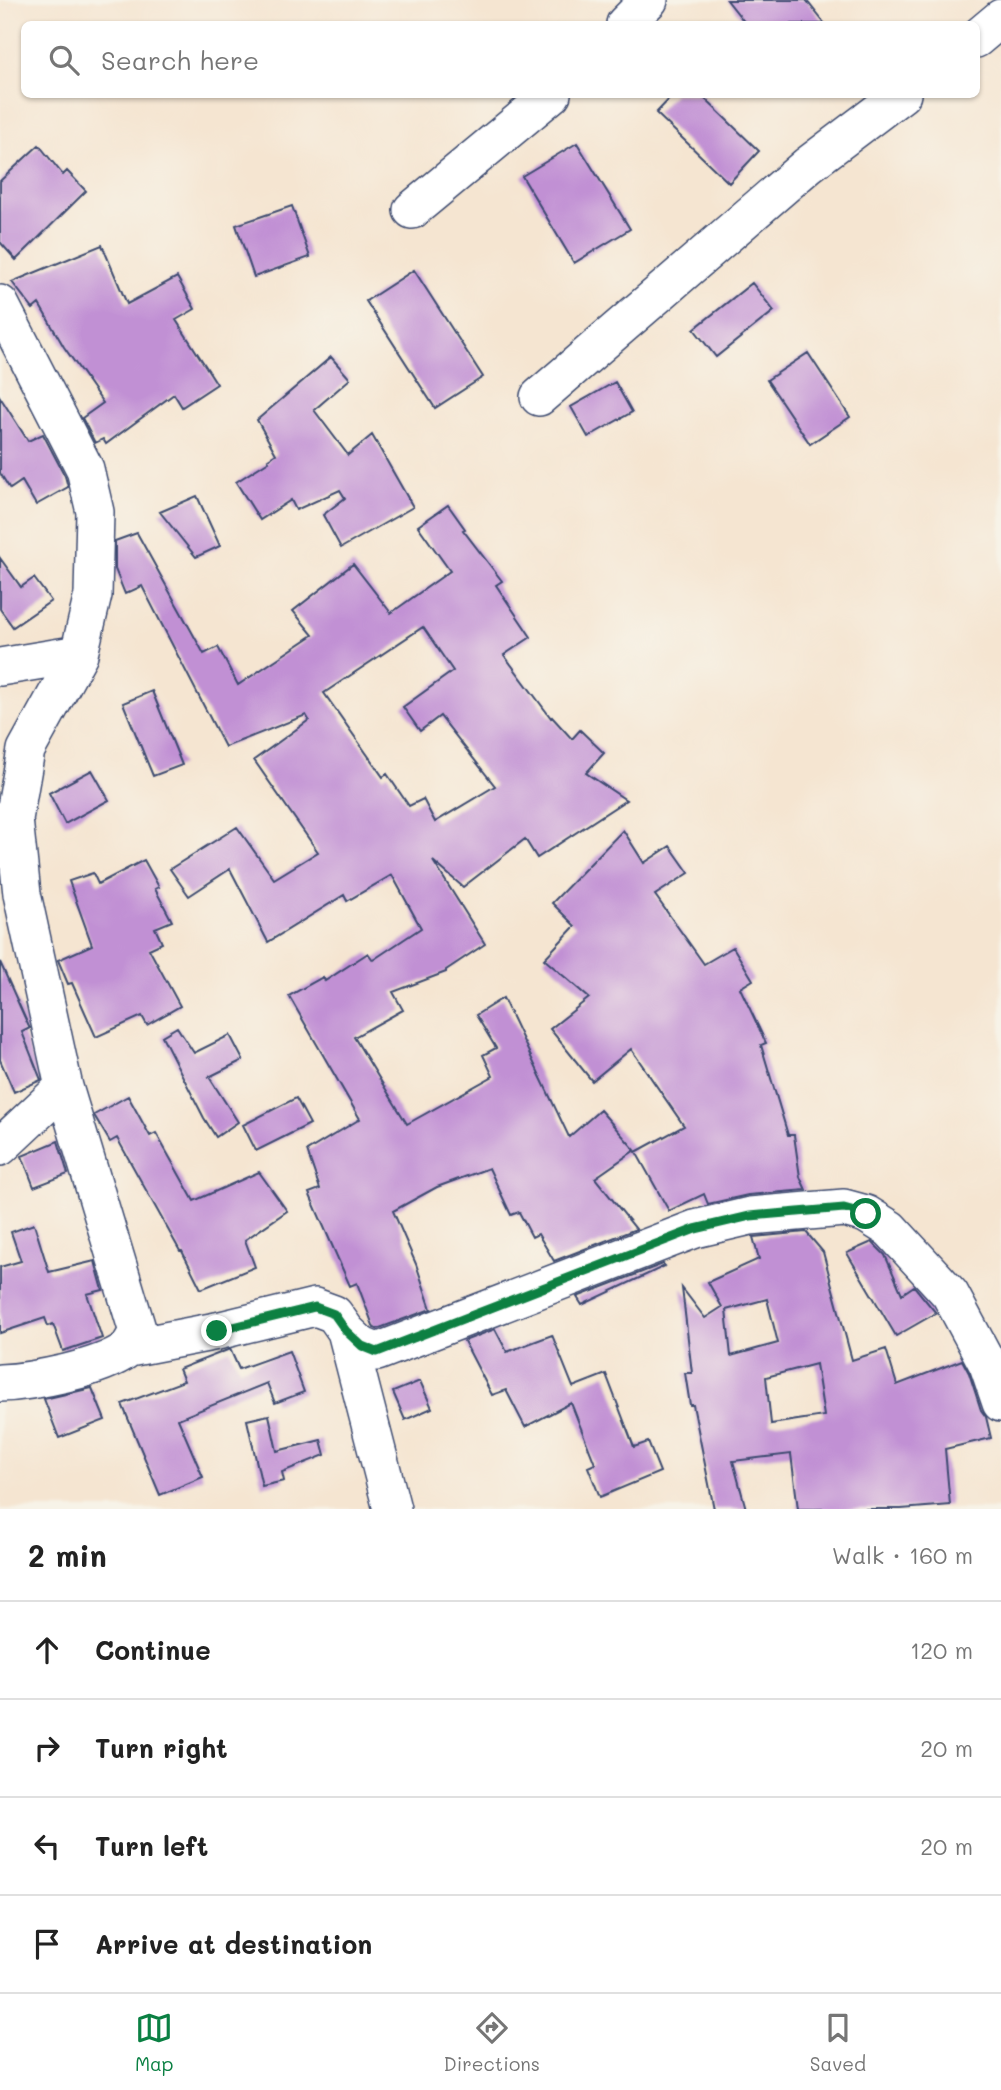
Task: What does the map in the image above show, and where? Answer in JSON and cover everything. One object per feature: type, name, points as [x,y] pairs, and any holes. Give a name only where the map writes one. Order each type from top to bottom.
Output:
[{"type":"street","points":[[628,21],[649,0]]},
{"type":"street","points":[[980,36],[1001,18]]},
{"type":"street","points":[[412,210],[547,98]]},
{"type":"street","points":[[539,397],[808,164],[897,98]]},
{"type":"street","points":[[0,304],[85,469],[95,512],[93,595],[79,654],[26,750],[14,819],[22,894],[64,1087],[138,1332],[129,1348]]},
{"type":"street","points":[[0,667],[79,654]]},
{"type":"street","points":[[0,1147],[64,1087]]},
{"type":"street","points":[[0,1383],[76,1371],[112,1358],[129,1348],[217,1331],[315,1307],[334,1314],[346,1331],[362,1346],[377,1352],[695,1229],[750,1216],[844,1208],[866,1214],[890,1229],[950,1294],[988,1365],[1001,1403]]},
{"type":"street","points":[[346,1331],[392,1509]]},
{"type":"building","points":[[727,0],[806,0],[823,21],[744,21]]},
{"type":"building","points":[[670,98],[704,98],[759,151],[729,183],[656,113]]},
{"type":"building","points":[[577,143],[630,229],[574,263],[522,176]]},
{"type":"building","points":[[39,145],[63,175],[67,171],[86,191],[16,260],[0,242],[0,181]]},
{"type":"building","points":[[292,206],[310,257],[254,277],[236,225]]},
{"type":"building","points":[[102,245],[127,304],[177,277],[195,309],[176,320],[217,384],[182,407],[174,394],[106,444],[103,439],[95,443],[82,418],[103,403],[64,347],[39,304],[33,309],[12,282]]},
{"type":"building","points":[[414,270],[483,377],[435,408],[366,301]]},
{"type":"building","points":[[752,283],[774,311],[716,357],[694,329]]},
{"type":"building","points":[[808,353],[850,417],[810,444],[767,380]]},
{"type":"building","points":[[331,357],[350,379],[314,410],[348,455],[372,435],[413,507],[341,548],[323,515],[345,498],[340,490],[296,510],[291,500],[260,520],[236,482],[276,454],[257,420]]},
{"type":"building","points":[[615,382],[632,412],[588,437],[571,407]]},
{"type":"building","points":[[0,397],[28,441],[43,434],[65,476],[68,487],[36,505],[22,481],[10,489],[0,473]]},
{"type":"building","points":[[197,496],[220,546],[196,557],[160,512]]},
{"type":"building","points":[[448,505],[465,529],[463,530],[502,581],[496,585],[531,637],[504,655],[551,718],[572,739],[580,730],[604,753],[586,773],[626,800],[537,858],[525,839],[463,887],[433,861],[485,944],[446,972],[393,992],[403,1010],[354,1037],[407,1124],[493,1076],[483,1055],[496,1048],[476,1015],[503,998],[569,1137],[600,1110],[635,1150],[595,1178],[636,1229],[554,1261],[538,1234],[532,1237],[519,1212],[511,1215],[489,1168],[437,1187],[393,1211],[416,1264],[431,1309],[377,1329],[374,1328],[357,1283],[350,1286],[309,1193],[320,1189],[307,1151],[360,1119],[289,996],[323,977],[325,981],[368,953],[373,960],[421,928],[392,875],[347,901],[344,895],[268,942],[230,869],[189,896],[170,869],[237,827],[274,879],[318,852],[254,760],[309,720],[306,715],[225,747],[142,586],[125,594],[115,569],[115,541],[137,533],[204,654],[218,647],[238,685],[313,635],[293,611],[353,564],[391,613],[450,571],[418,526]],"holes":[[[423,627],[453,671],[403,707],[420,731],[440,716],[495,786],[435,822],[423,799],[409,806],[387,774],[383,777],[324,693]]]},
{"type":"building","points":[[0,558],[21,587],[34,578],[51,601],[13,627],[0,609]]},
{"type":"building","points":[[152,691],[182,765],[153,776],[123,703]]},
{"type":"building","points":[[92,770],[109,800],[65,824],[49,793]]},
{"type":"building","points":[[623,830],[644,863],[670,846],[689,873],[655,895],[704,964],[733,947],[753,980],[740,988],[766,1043],[761,1045],[788,1135],[794,1135],[800,1177],[806,1190],[748,1195],[708,1204],[704,1194],[669,1211],[636,1152],[684,1126],[631,1049],[592,1081],[550,1029],[589,998],[544,959],[575,926],[552,903]]},
{"type":"building","points":[[144,860],[159,887],[155,889],[172,921],[155,928],[162,943],[149,949],[180,1006],[147,1025],[142,1016],[96,1037],[72,983],[68,984],[58,960],[92,945],[69,881],[93,873],[98,884]]},
{"type":"building","points":[[0,962],[30,1028],[22,1032],[41,1080],[14,1092],[0,1060]]},
{"type":"building","points":[[177,1027],[194,1053],[230,1035],[243,1060],[209,1077],[238,1122],[216,1137],[162,1036]]},
{"type":"building","points":[[128,1096],[150,1136],[156,1133],[194,1201],[259,1172],[287,1211],[245,1240],[255,1267],[201,1289],[117,1138],[110,1142],[94,1115]]},
{"type":"building","points":[[296,1098],[310,1124],[256,1151],[243,1125]]},
{"type":"building","points":[[58,1141],[68,1174],[34,1187],[22,1156]]},
{"type":"building","points":[[34,1224],[49,1272],[95,1261],[103,1290],[87,1294],[102,1338],[63,1351],[53,1324],[48,1326],[45,1318],[0,1333],[0,1267],[21,1261],[11,1232]]},
{"type":"building","points":[[806,1232],[823,1252],[852,1360],[886,1349],[897,1385],[962,1360],[986,1417],[991,1438],[945,1449],[950,1505],[901,1509],[798,1509],[791,1454],[733,1461],[746,1509],[714,1509],[685,1373],[692,1373],[682,1288],[705,1318],[722,1307],[708,1282],[759,1259],[753,1237]],"holes":[[[767,1299],[778,1343],[731,1356],[726,1310]],[[816,1364],[824,1416],[771,1424],[766,1377]]]},
{"type":"building","points":[[872,1242],[885,1255],[902,1294],[914,1286],[936,1313],[896,1336],[847,1253]]},
{"type":"building","points":[[663,1264],[665,1266],[582,1305],[577,1297]]},
{"type":"building","points":[[495,1329],[507,1352],[552,1335],[573,1387],[606,1374],[634,1447],[648,1442],[660,1472],[600,1497],[588,1467],[595,1464],[571,1403],[525,1427],[506,1390],[492,1395],[464,1341]]},
{"type":"building","points":[[230,1349],[239,1369],[289,1351],[304,1392],[275,1403],[267,1383],[178,1419],[203,1477],[160,1495],[122,1404],[184,1381],[179,1369]]},
{"type":"building","points":[[420,1381],[432,1408],[405,1420],[393,1392]]},
{"type":"building","points":[[92,1388],[105,1420],[59,1438],[44,1399]]},
{"type":"building","points":[[269,1415],[277,1451],[321,1440],[325,1455],[282,1472],[284,1481],[262,1486],[247,1420]]},
{"type":"route","points":[[217,1331],[315,1307],[334,1314],[346,1331],[362,1346],[377,1352],[695,1229],[750,1216],[844,1208],[866,1214]]}]
